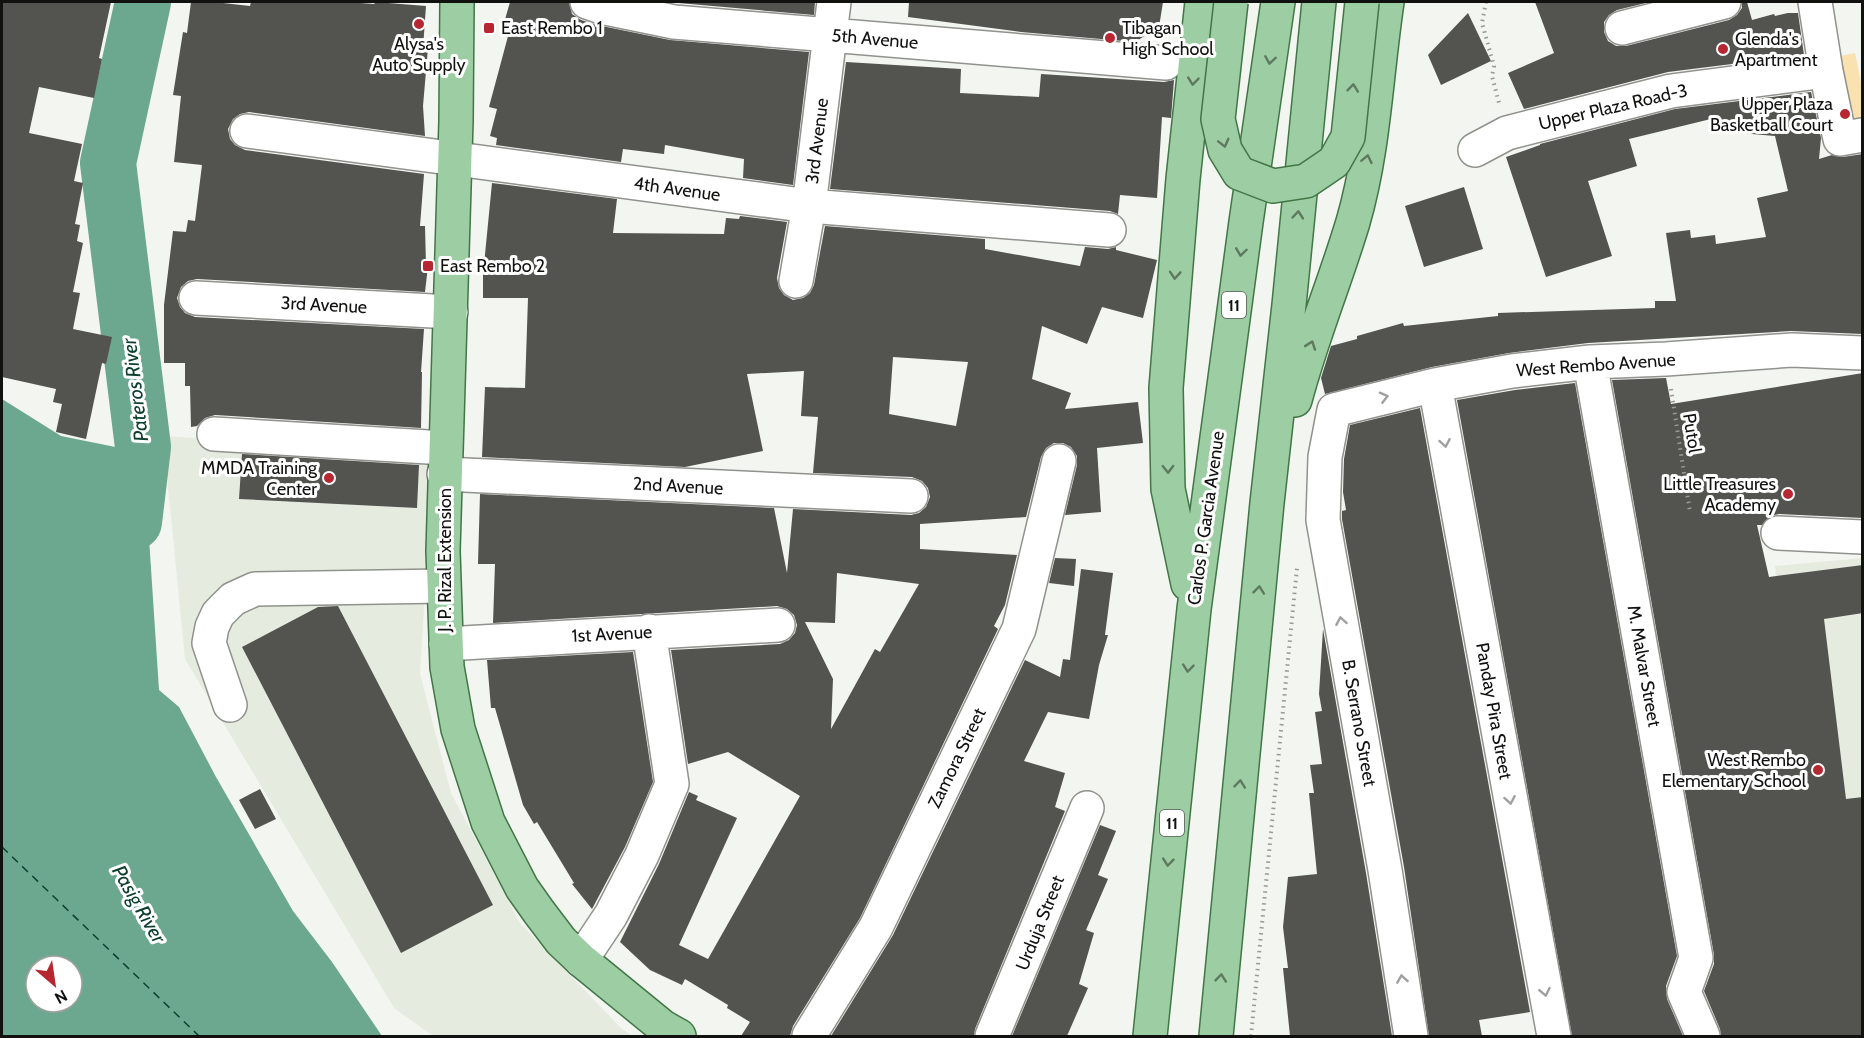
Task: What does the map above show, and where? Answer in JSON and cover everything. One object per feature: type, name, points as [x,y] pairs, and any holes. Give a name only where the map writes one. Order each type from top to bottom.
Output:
[{"type":"main road","name":"J. P. Rizal Extension","points":[[452,2],[455,159],[443,586],[447,667],[458,729],[488,822],[522,888],[561,941],[581,960],[663,1027],[679,1036]]},
{"type":"main road","points":[[1194,609],[1168,489],[1166,388],[1182,179],[1202,2]]},
{"type":"main road","points":[[1231,2],[1218,119],[1225,150],[1239,173],[1273,186],[1306,181],[1334,162],[1348,137],[1362,2]]},
{"type":"main road","name":"Carlos P. Garcia Avenue","points":[[1150,1036],[1194,609],[1244,234],[1278,2]]},
{"type":"main road","points":[[1216,1036],[1267,503],[1290,305],[1319,2]]},
{"type":"main road","points":[[1267,503],[1307,355],[1353,221],[1371,140],[1387,2]]},
{"type":"street","name":"5th Avenue","points":[[587,2],[674,22],[1166,63]]},
{"type":"street","name":"3rd Avenue","points":[[796,281],[809,206],[834,2]]},
{"type":"street","points":[[1622,28],[1724,2]]},
{"type":"street","points":[[1815,2],[1826,71],[1852,137]]},
{"type":"street","name":"Upper Plaza Road-3","points":[[1475,150],[1507,133],[1671,91],[1826,71]]},
{"type":"street","name":"4th Avenue","points":[[247,131],[809,206],[1109,230]]},
{"type":"street","name":"3rd Avenue","points":[[196,298],[451,312]]},
{"type":"street","name":"West Rembo Avenue","points":[[1334,410],[1435,385],[1512,370],[1590,362],[1792,350],[1863,353]]},
{"type":"street","name":"M. Malvar Street","points":[[1590,362],[1696,958],[1684,992],[1703,1036]]},
{"type":"street","name":"Panday Pira Street","points":[[1435,385],[1554,1036]]},
{"type":"street","name":"B. Serrano Street","points":[[1334,410],[1325,457],[1323,520],[1385,870],[1411,1036]]},
{"type":"street","name":"2nd Avenue","points":[[214,434],[445,461],[911,496]]},
{"type":"street","name":"Zamora Street","points":[[809,1036],[876,927],[1019,629],[1059,461]]},
{"type":"street","points":[[1778,533],[1863,537]]},
{"type":"street","points":[[230,705],[209,643],[212,627],[218,614],[233,599],[255,589],[443,586]]},
{"type":"street","name":"1st Avenue","points":[[446,644],[778,625]]},
{"type":"street","points":[[581,960],[611,915],[642,855],[672,784],[649,631]]},
{"type":"street","name":"Urduja Street","points":[[992,1036],[1087,808]]},
{"type":"path","points":[[1486,2],[1482,23],[1494,66],[1492,76],[1507,133]]},
{"type":"path","name":"Putol","points":[[1666,359],[1690,512]]},
{"type":"path","points":[[1251,1036],[1298,561]]},
{"type":"shaded area","name":"Upper Plaza Basketball Court","points":[[1855,53],[1862,88],[1862,140],[1817,61]]},
{"type":"shaded area","points":[[163,436],[433,453],[420,674],[451,793],[520,923],[622,1029],[633,1036],[433,1036],[394,1008],[185,659]]},
{"type":"shaded area","name":"West Rembo Elementary School","points":[[1862,558],[1862,858],[1786,675],[1775,566]]},
{"type":"water","name":"Pasig River","points":[[2,399],[61,436],[135,451],[143,447],[159,690],[179,707],[216,777],[293,911],[332,962],[382,1036],[2,1036]]},
{"type":"building","points":[[2,2],[111,2],[99,58],[102,59],[94,98],[39,87],[29,133],[82,144],[74,181],[83,183],[75,224],[80,225],[77,241],[83,243],[73,292],[80,293],[73,329],[112,337],[106,364],[102,363],[86,439],[56,432],[62,404],[53,402],[56,389],[2,377]]},
{"type":"building","points":[[191,2],[250,6],[251,2],[374,4],[376,2],[426,6],[423,48],[428,48],[423,106],[425,136],[249,112],[233,119],[228,129],[230,139],[235,145],[245,150],[424,174],[420,226],[425,226],[426,266],[428,266],[425,292],[197,279],[188,281],[181,287],[177,298],[185,313],[195,317],[424,329],[421,428],[215,415],[191,427],[190,386],[185,386],[185,363],[164,363],[164,305],[173,231],[186,232],[188,220],[195,221],[202,165],[174,162],[181,96],[173,95],[183,32],[187,33]]},
{"type":"building","points":[[510,2],[569,2],[572,14],[581,20],[670,40],[809,52],[793,185],[743,178],[744,159],[665,145],[664,154],[623,149],[621,162],[496,145],[497,138],[490,136],[497,109],[489,107],[511,25],[504,23]]},
{"type":"building","points":[[667,2],[815,2],[814,15]]},
{"type":"building","name":"Tibagan High School","points":[[909,2],[1163,2],[1159,27],[1135,42],[1021,32],[908,17]]},
{"type":"building","points":[[1535,2],[1650,2],[1617,10],[1604,22],[1604,32],[1608,41],[1616,46],[1626,46],[1729,20],[1737,15],[1742,8],[1742,2],[1747,2],[1752,20],[1774,14],[1775,16],[1798,13],[1804,55],[1668,72],[1524,109],[1508,73],[1554,53]]},
{"type":"building","points":[[1468,13],[1491,61],[1441,85],[1428,55]]},
{"type":"building","points":[[846,62],[961,69],[960,93],[1039,97],[1041,74],[1164,82],[1174,80],[1171,118],[1162,117],[1157,198],[1120,195],[1118,214],[1110,211],[830,189]]},
{"type":"building","points":[[1811,92],[1821,138],[1819,159],[1832,155],[1843,157],[1863,154],[1863,334],[1791,331],[1588,343],[1509,353],[1432,367],[1325,394],[1321,378],[1331,346],[1403,323],[1404,326],[1498,316],[1498,313],[1655,308],[1655,301],[1676,301],[1666,233],[1690,230],[1691,238],[1715,235],[1716,244],[1766,237],[1757,198],[1788,191],[1775,136],[1718,131],[1719,117],[1629,139],[1637,166],[1588,181],[1612,256],[1546,277],[1506,157],[1540,144],[1675,109]]},
{"type":"building","points":[[492,183],[617,199],[613,233],[724,234],[726,218],[739,219],[740,216],[787,222],[777,278],[779,288],[784,295],[793,300],[803,298],[810,293],[814,285],[825,226],[985,239],[985,249],[1080,266],[1085,247],[1108,249],[1116,247],[1116,250],[1157,260],[1143,318],[1102,307],[1087,344],[1042,326],[1032,379],[1071,393],[1065,409],[1138,402],[1143,443],[1097,448],[1101,512],[1065,515],[1077,456],[1071,447],[1063,443],[1054,443],[1046,448],[1041,457],[1026,517],[920,524],[920,549],[1017,555],[1005,605],[994,626],[998,629],[860,918],[793,1026],[790,1036],[741,1036],[750,1022],[727,1008],[728,1005],[685,979],[682,985],[650,970],[620,942],[659,864],[689,792],[698,796],[696,800],[737,818],[679,945],[708,959],[800,796],[728,752],[688,764],[671,650],[780,644],[789,640],[795,633],[797,625],[794,615],[787,609],[777,606],[493,623],[495,564],[478,564],[480,494],[774,508],[787,573],[793,509],[911,515],[919,513],[926,507],[930,497],[928,488],[922,481],[912,477],[813,473],[818,417],[801,416],[804,371],[747,374],[763,451],[685,467],[482,457],[485,387],[525,388],[528,298],[483,298]],"holes":[[[893,357],[968,362],[956,426],[889,414]],[[837,573],[919,584],[880,652],[875,649],[831,729],[833,679],[805,622],[835,623]]]},
{"type":"building","points":[[1464,187],[1483,249],[1424,267],[1405,206]]},
{"type":"building","points":[[1863,373],[1863,518],[1779,514],[1770,516],[1762,525],[1757,525],[1769,577],[1863,565],[1863,613],[1824,619],[1846,799],[1863,797],[1863,1036],[1721,1036],[1704,991],[1714,964],[1714,955],[1612,380],[1666,378],[1671,404]]},
{"type":"building","points":[[1575,383],[1677,956],[1666,986],[1667,999],[1683,1036],[1572,1036],[1457,400]]},
{"type":"building","points":[[1420,408],[1530,1012],[1479,1020],[1482,1036],[1429,1036],[1404,867],[1342,519],[1342,511],[1346,510],[1343,492],[1344,459],[1350,425]]},
{"type":"building","name":"MMDA Training Center","points":[[242,454],[419,465],[417,508],[239,499]]},
{"type":"building","points":[[1055,558],[1076,559],[1074,586],[1049,583]]},
{"type":"building","points":[[1081,569],[1113,573],[1105,635],[1108,635],[1099,665],[1089,719],[1048,712],[1024,761],[1065,773],[1055,807],[1065,811],[974,1036],[831,1036],[893,935],[1025,660],[1060,677],[1063,659],[1070,660]]},
{"type":"building","points":[[338,606],[493,905],[401,953],[242,647],[318,607]]},
{"type":"building","points":[[1323,629],[1392,1036],[1290,1036],[1283,968],[1288,968],[1283,927],[1288,877],[1317,874],[1309,793],[1314,793],[1310,765],[1322,764],[1315,712],[1322,711],[1319,694]]},
{"type":"building","points":[[633,652],[653,782],[625,847],[592,909],[572,884],[574,883],[537,822],[534,824],[523,805],[495,708],[491,708],[487,660]]},
{"type":"building","points":[[260,789],[276,819],[255,829],[239,800]]},
{"type":"building","points":[[1100,825],[1116,831],[1098,875],[1108,879],[1086,930],[1094,933],[1079,984],[1088,988],[1067,1036],[1012,1036]]},
{"type":"waterway","name":"Pateros River","points":[[134,522],[143,447],[108,163],[143,2]]},
{"type":"ferry route","points":[[2,847],[199,1036]]},
{"type":"place","name":"Alysa's Auto Supply","points":[[419,24]]},
{"type":"place","name":"East Rembo 1","points":[[489,28]]},
{"type":"place","name":"Tibagan High School","points":[[1110,38]]},
{"type":"place","name":"Glenda's Apartment","points":[[1723,49]]},
{"type":"place","name":"Upper Plaza Basketball Court","points":[[1845,114]]},
{"type":"place","name":"East Rembo 2","points":[[428,266]]},
{"type":"place","name":"MMDA Training Center","points":[[329,478]]},
{"type":"place","name":"Little Treasures Academy","points":[[1788,494]]},
{"type":"place","name":"West Rembo Elementary School","points":[[1818,770]]}]
